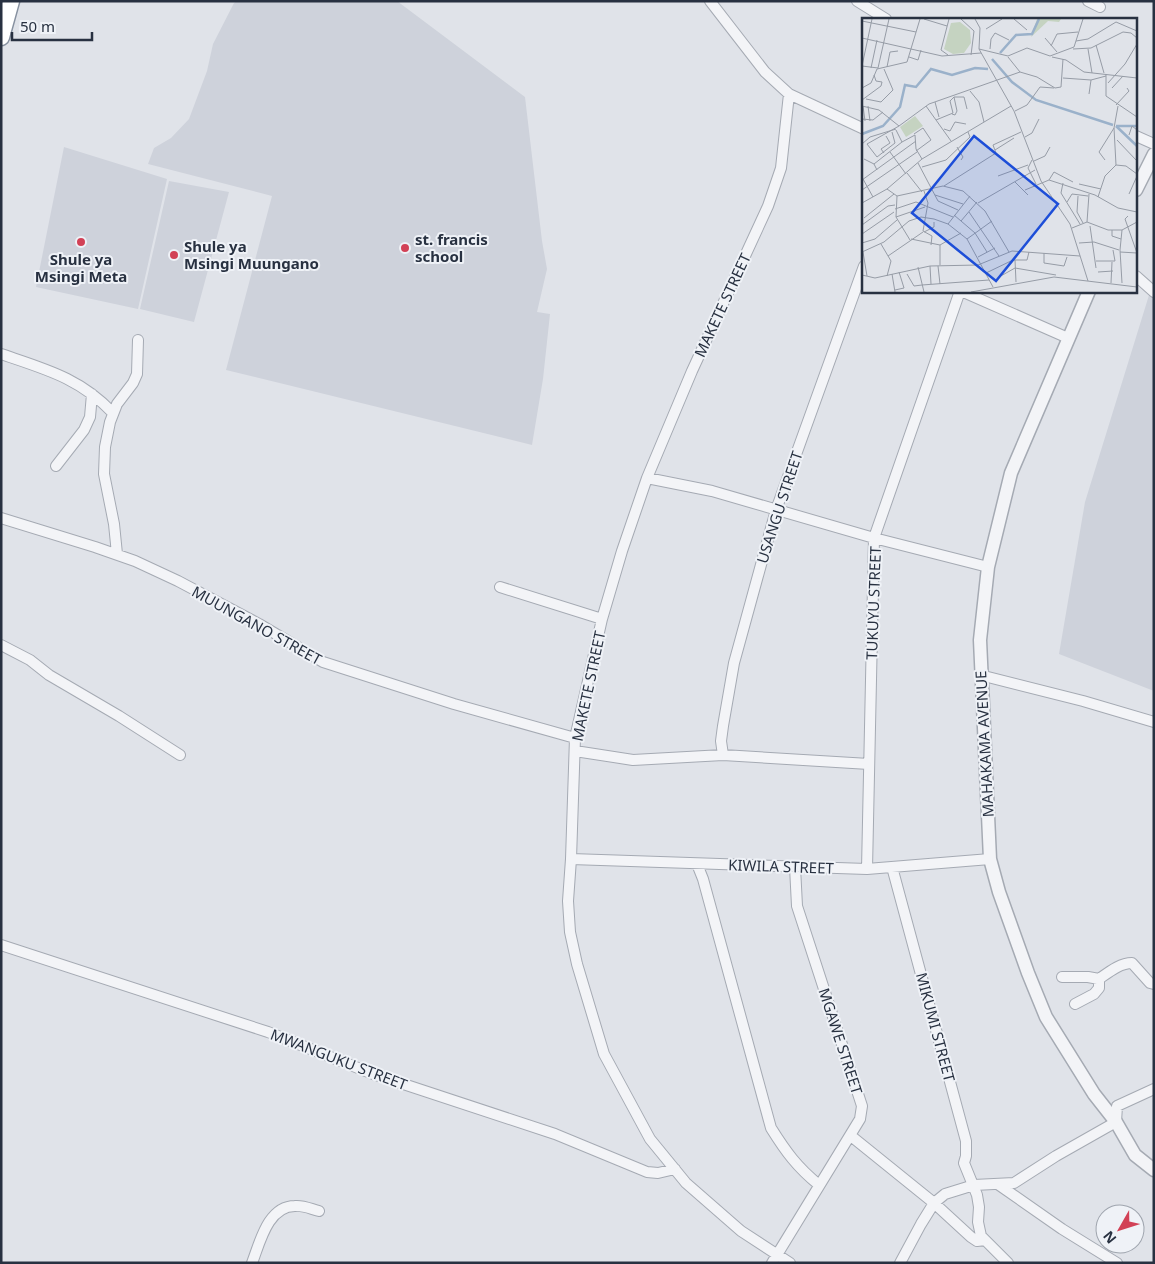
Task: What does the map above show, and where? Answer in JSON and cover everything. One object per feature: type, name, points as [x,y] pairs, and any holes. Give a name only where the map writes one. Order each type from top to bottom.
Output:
[{"type":"highway","points":[[1,37],[11,1]]},
{"type":"street","points":[[710,1],[765,72],[789,94],[862,128]]},
{"type":"street","points":[[857,1],[884,18]]},
{"type":"street","points":[[1088,1],[1100,7]]},
{"type":"street","name":"MAKETE STREET","points":[[789,94],[781,168],[768,206],[692,371],[647,478],[622,551],[602,619],[575,738],[568,902],[570,932],[577,964],[604,1054],[650,1139],[686,1183],[774,1259],[790,1263]]},
{"type":"street","points":[[1138,137],[1154,144]]},
{"type":"street","points":[[1138,186],[1154,154]]},
{"type":"street","name":"USANGU STREET","points":[[724,756],[722,734],[734,663],[776,510],[862,272]]},
{"type":"street","points":[[1138,278],[1154,292]]},
{"type":"street","name":"TUKUYU STREET","points":[[867,869],[874,538],[960,292]]},
{"type":"street","points":[[962,292],[1068,338]]},
{"type":"street","name":"MAHAKAMA AVENUE","points":[[1089,292],[1011,473],[988,567],[980,640],[980,675],[990,859],[999,892],[1046,1017],[1094,1094],[1116,1122],[1135,1155],[1154,1170]]},
{"type":"street","points":[[117,554],[114,524],[104,474],[105,447],[113,413],[137,374],[138,340]]},
{"type":"street","points":[[1,354],[58,374],[92,394],[113,413]]},
{"type":"street","points":[[56,466],[69,452],[84,430],[90,417],[92,394]]},
{"type":"street","points":[[647,478],[712,491],[874,538],[988,567]]},
{"type":"street","name":"MUUNGANO STREET","points":[[1,518],[117,554],[178,581],[259,624],[323,662],[454,704],[575,738]]},
{"type":"street","points":[[500,587],[602,619]]},
{"type":"street","points":[[1,645],[30,660],[48,675],[119,716],[180,755]]},
{"type":"street","points":[[980,675],[1083,701],[1154,722]]},
{"type":"street","points":[[575,751],[633,760],[724,756],[869,764]]},
{"type":"street","name":"KIWILA STREET","points":[[571,859],[867,869],[990,859]]},
{"type":"street","points":[[697,864],[703,879],[771,1128],[788,1156],[819,1185]]},
{"type":"street","name":"MGAWE STREET","points":[[774,1259],[851,1136],[860,1119],[862,1106],[797,906],[795,867]]},
{"type":"street","name":"MIKUMI STREET","points":[[892,868],[966,1141],[964,1163],[977,1195],[979,1228],[984,1240]]},
{"type":"street","name":"MWANGUKU STREET","points":[[1,945],[268,1032],[373,1074],[555,1134],[646,1172],[658,1174],[675,1169]]},
{"type":"street","points":[[1062,977],[1099,979],[1110,971],[1130,963],[1134,964],[1150,983],[1154,984]]},
{"type":"street","points":[[1075,1004],[1094,994],[1099,988],[1099,979]]},
{"type":"street","points":[[900,1263],[934,1203],[950,1192],[974,1185],[1014,1183],[1056,1156],[1116,1122],[1118,1106],[1154,1089]]},
{"type":"street","points":[[851,1136],[934,1203],[971,1237],[977,1241],[984,1240],[1008,1263]]},
{"type":"street","points":[[999,1184],[1062,1229],[1117,1263]]},
{"type":"street","points":[[252,1263],[272,1218],[279,1211],[285,1207],[295,1206],[318,1211]]},
{"type":"shaded area","points":[[237,1],[397,1],[525,97],[547,269],[537,312],[550,314],[543,379],[532,445],[226,370],[272,196],[148,164],[154,148],[171,138],[189,119],[207,71],[213,44],[234,3]]},
{"type":"shaded area","points":[[64,147],[167,179],[138,309],[36,287]]},
{"type":"shaded area","points":[[169,181],[229,192],[194,322],[140,309]]},
{"type":"shaded area","points":[[1154,279],[1154,691],[1059,654],[1085,502]]},
{"type":"place","name":"Shule ya Msingi Meta","points":[[81,242]]},
{"type":"place","name":"st. francis school","points":[[405,248]]},
{"type":"place","name":"Shule ya Msingi Muungano","points":[[174,255]]}]
